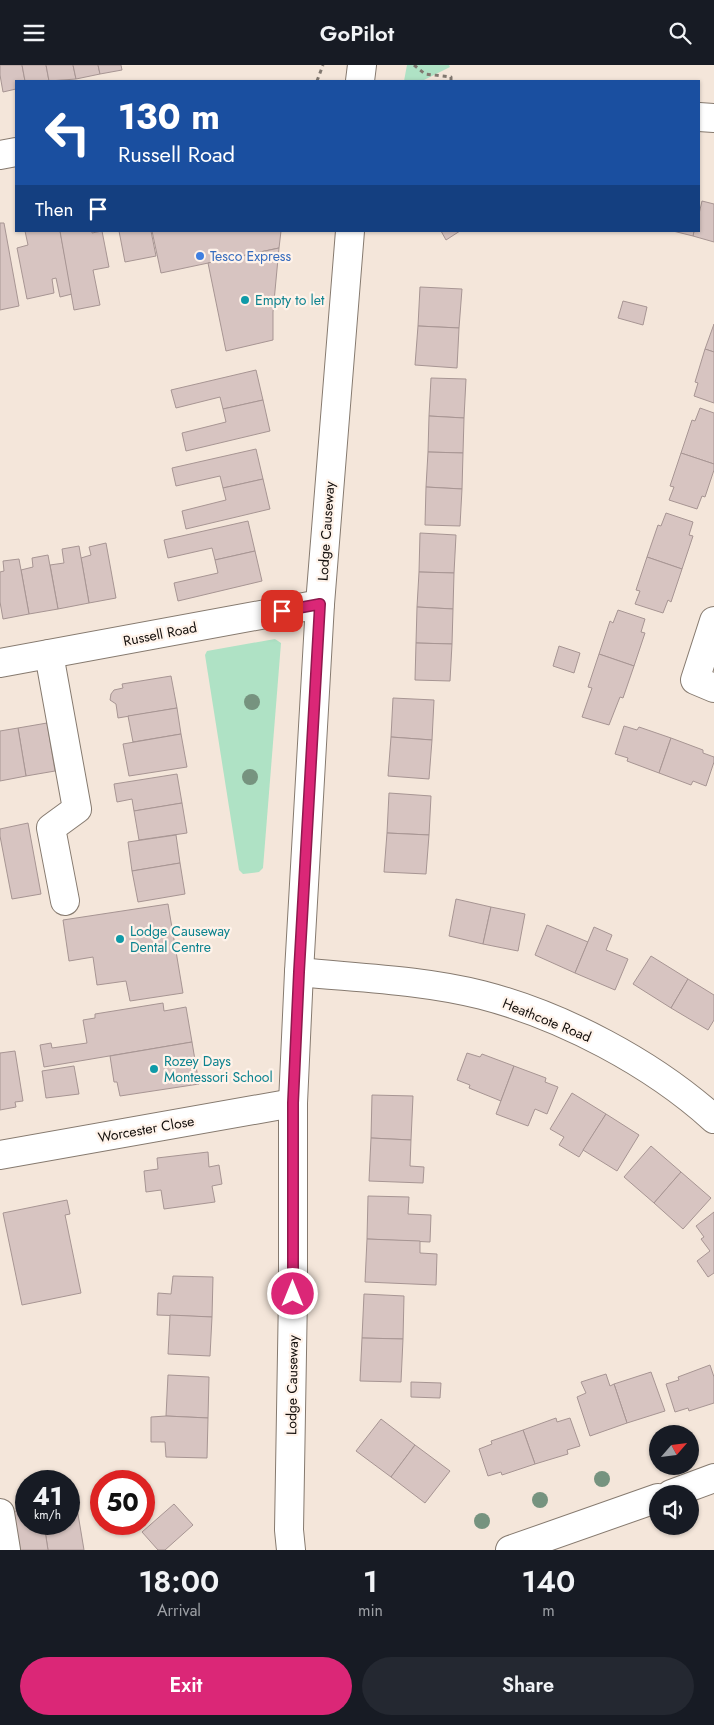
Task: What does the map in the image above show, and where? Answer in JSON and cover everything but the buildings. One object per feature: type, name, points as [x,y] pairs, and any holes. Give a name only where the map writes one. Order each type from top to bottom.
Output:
[{"type":"street","points":[[360,80],[362,65]]},
{"type":"street","points":[[700,117],[714,118]]},
{"type":"street","points":[[0,155],[15,151]]},
{"type":"street","name":"Lodge Causeway","points":[[291,1550],[289,1530],[293,1294],[293,1103],[320,604],[350,232]]},
{"type":"street","name":"Russell Road","points":[[0,663],[320,604]]},
{"type":"street","points":[[714,621],[695,680],[714,689]]},
{"type":"street","points":[[49,654],[77,809],[51,828],[65,901]]},
{"type":"street","name":"Heathcote Road","points":[[299,972],[405,981],[444,987],[482,995],[524,1008],[566,1025],[637,1063],[668,1083],[714,1119]]},
{"type":"street","name":"Worcester Close","points":[[0,1155],[293,1103]]},
{"type":"street","points":[[696,1485],[714,1479]]},
{"type":"street","points":[[510,1550],[649,1501]]},
{"type":"street","points":[[0,1513],[6,1550]]},
{"type":"path","points":[[317,80],[323,65]]},
{"type":"path","points":[[414,65],[425,74],[451,77],[451,80]]},
{"type":"green space","points":[[407,65],[449,65],[450,67],[424,80],[404,80]]},
{"type":"green space","points":[[275,639],[281,643],[263,868],[259,872],[243,874],[239,870],[205,655],[207,651]]},
{"type":"place","name":"Tesco Express","points":[[200,256]]},
{"type":"place","name":"Empty to let","points":[[245,300]]},
{"type":"place","name":"Lodge Causeway Dental Centre","points":[[120,939]]},
{"type":"place","name":"Rozey Days Montessori School","points":[[154,1069]]},
{"type":"route","points":[[282,611],[320,604],[293,1103],[293,1294]]}]
